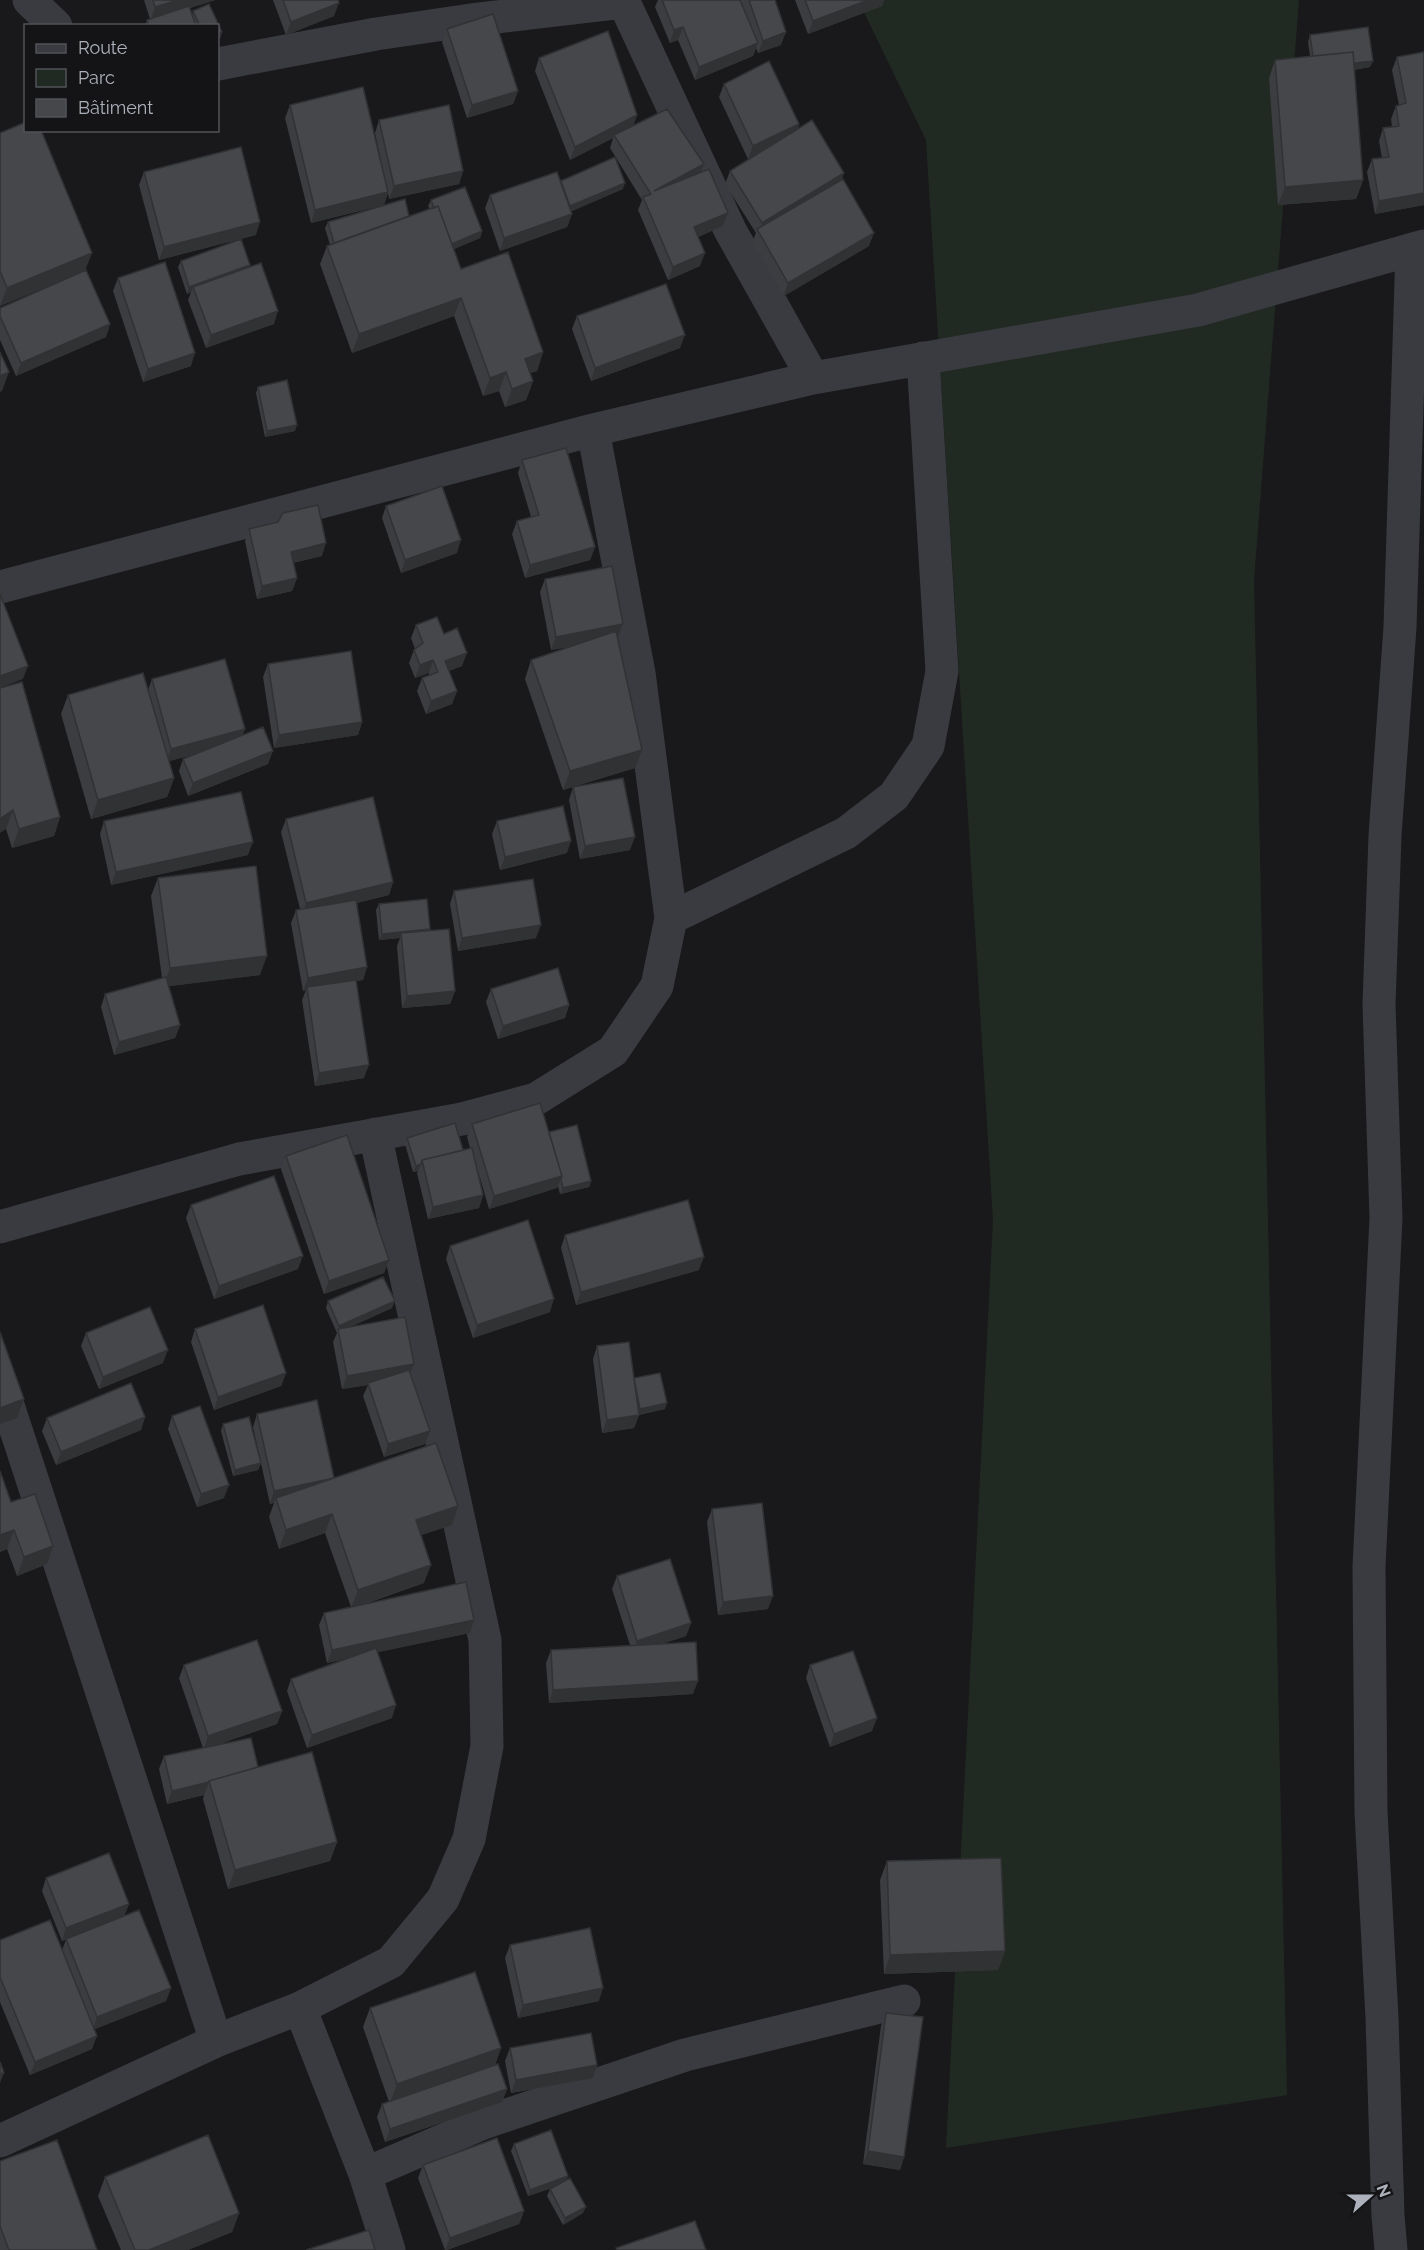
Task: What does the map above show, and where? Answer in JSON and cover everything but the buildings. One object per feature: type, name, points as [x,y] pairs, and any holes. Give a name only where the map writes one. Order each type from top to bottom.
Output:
[{"type":"street","points":[[29,0],[54,24]]},
{"type":"street","points":[[219,64],[388,32],[623,1],[730,230],[813,378]]},
{"type":"street","points":[[0,587],[593,430],[813,378],[1197,309],[1418,248],[1379,1004],[1386,1218],[1369,1567],[1371,1812],[1391,2250]]},
{"type":"street","points":[[670,918],[846,833],[894,796],[928,746],[942,671],[923,358]]},
{"type":"street","points":[[0,1227],[239,1159],[462,1119],[536,1099],[613,1051],[657,986],[670,918],[639,673],[593,430]]},
{"type":"street","points":[[0,2141],[216,2041],[300,2007],[391,1962],[443,1899],[469,1839],[487,1746],[485,1640],[375,1134]]},
{"type":"street","points":[[0,1381],[216,2041]]},
{"type":"street","points":[[365,2174],[483,2123],[685,2055],[904,2001]]},
{"type":"street","points":[[300,2007],[365,2174],[389,2250]]},
{"type":"green space","points":[[858,0],[1299,0],[1254,580],[1287,2095],[946,2148],[993,1220],[926,140]]}]
